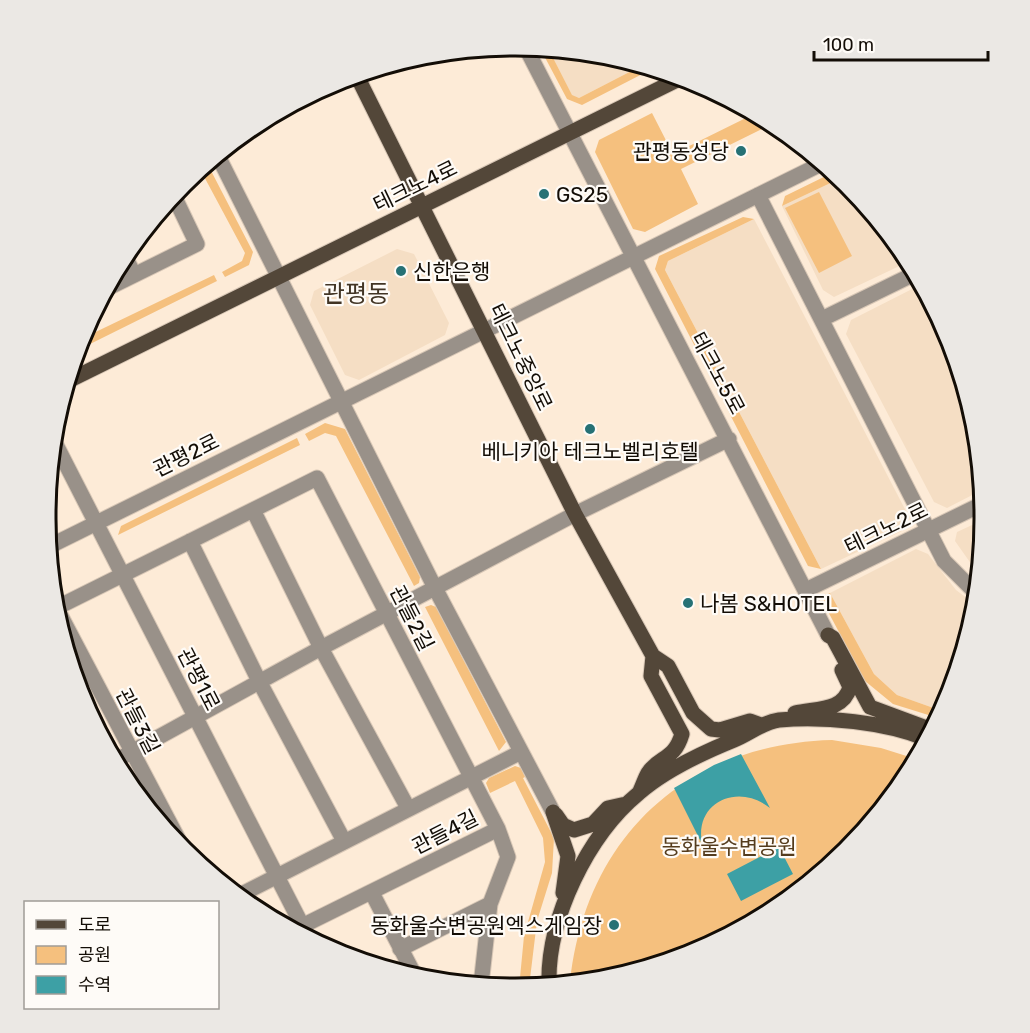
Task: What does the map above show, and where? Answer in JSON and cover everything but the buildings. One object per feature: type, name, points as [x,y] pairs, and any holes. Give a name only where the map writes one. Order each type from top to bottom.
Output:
[{"type":"main road","name":"테크노중앙로","points":[[360,82],[424,206],[575,514],[653,656]]},
{"type":"main road","name":"테크노4로","points":[[77,377],[671,83]]},
{"type":"main road","points":[[550,977],[552,941],[575,877],[609,823],[626,804],[640,791],[682,766],[752,733],[761,725],[797,712],[830,707],[847,696],[850,687],[828,644],[828,635]]},
{"type":"main road","points":[[828,635],[833,638],[870,707],[924,727]]},
{"type":"main road","points":[[640,791],[649,771],[670,756],[678,747],[682,734],[651,676],[653,656],[668,666],[693,712],[711,729],[720,730],[750,721],[761,725]]},
{"type":"main road","points":[[779,720],[856,722],[919,737]]},
{"type":"main road","points":[[553,812],[563,825],[574,830],[593,824],[608,808],[626,804]]},
{"type":"main road","points":[[553,812],[568,856],[559,918]]},
{"type":"street","points":[[530,56],[633,256],[815,167]]},
{"type":"street","points":[[221,162],[435,588],[553,812]]},
{"type":"street","points":[[758,195],[944,561],[970,587]]},
{"type":"street","points":[[119,282],[197,244],[178,204]]},
{"type":"street","name":"관평2로","points":[[56,544],[633,256]]},
{"type":"street","name":"테크노5로","points":[[633,256],[828,635]]},
{"type":"street","points":[[130,265],[134,274]]},
{"type":"street","points":[[822,319],[908,277]]},
{"type":"street","points":[[123,757],[259,681],[575,514],[729,439]]},
{"type":"street","name":"관평1로","points":[[59,453],[277,875],[297,922]]},
{"type":"street","name":"관들2길","points":[[122,573],[317,478],[498,829]]},
{"type":"street","name":"테크노2로","points":[[806,590],[974,508]]},
{"type":"street","points":[[253,510],[321,648],[408,808]]},
{"type":"street","points":[[190,541],[259,681],[344,841]]},
{"type":"street","name":"관들3길","points":[[63,604],[122,573]]},
{"type":"street","name":"관들3길","points":[[72,640],[165,816]]},
{"type":"street","points":[[247,891],[522,752]]},
{"type":"street","name":"관들4길","points":[[307,928],[498,829],[508,857],[490,904],[482,977]]},
{"type":"street","points":[[372,893],[409,965]]},
{"type":"street","points":[[400,949],[490,904]]},
{"type":"shaded area","points":[[552,57],[605,64],[632,71],[579,98],[572,96]]},
{"type":"shaded area","points":[[832,182],[880,235],[901,265],[834,297],[823,290],[782,206]]},
{"type":"shaded area","points":[[754,219],[908,515],[904,530],[821,569],[665,270],[668,261]]},
{"type":"shaded area","points":[[397,249],[414,254],[449,323],[445,335],[359,380],[345,375],[310,305],[314,291]]},
{"type":"shaded area","points":[[914,288],[940,339],[959,396],[971,455],[974,494],[947,508],[934,502],[846,334],[851,320]]},
{"type":"shaded area","points":[[974,524],[972,565],[955,541],[957,532]]},
{"type":"shaded area","points":[[916,549],[928,554],[956,590],[968,599],[950,666],[933,708],[897,695],[874,674],[830,593]]},
{"type":"green space","points":[[544,56],[552,57],[572,95],[579,98],[632,71],[643,74],[582,105],[567,99]]},
{"type":"green space","points":[[652,113],[673,154],[746,118],[763,128],[681,169],[698,204],[645,232],[633,229],[595,152],[599,140]]},
{"type":"green space","points":[[211,171],[253,252],[249,265],[225,277],[222,272],[242,261],[245,253],[204,177]]},
{"type":"green space","points":[[825,176],[832,182],[782,206],[785,196]]},
{"type":"green space","points":[[819,192],[852,256],[819,273],[785,208]]},
{"type":"green space","points":[[743,217],[754,219],[668,261],[665,270],[821,569],[808,566],[655,269],[659,256]]},
{"type":"green space","points":[[214,275],[217,281],[88,345],[93,333]]},
{"type":"green space","points":[[325,423],[345,429],[420,577],[419,583],[414,586],[336,436],[325,433],[309,441],[305,434]]},
{"type":"green space","points":[[297,438],[300,445],[118,535],[121,526]]},
{"type":"green space","points":[[830,593],[874,674],[897,695],[933,708],[930,715],[893,704],[865,681],[824,604],[825,595]]},
{"type":"green space","points":[[431,605],[436,607],[506,742],[499,751],[425,607]]},
{"type":"green space","name":"동화울수변공원","points":[[832,740],[881,748],[908,756],[880,798],[840,843],[795,883],[770,900],[745,916],[691,943],[634,962],[572,974],[580,931],[597,884],[621,843],[652,808],[689,780],[732,759],[779,746]]},
{"type":"green space","points":[[515,766],[521,768],[525,777],[523,778],[554,838],[552,873],[537,921],[530,977],[520,978],[524,936],[545,862],[543,838],[515,781],[490,793],[486,783],[489,778]]},
{"type":"water","points":[[741,754],[770,808],[745,797],[721,800],[705,817],[701,829],[702,844],[674,788],[714,765]]},
{"type":"water","points":[[779,847],[793,874],[741,901],[727,874]]},
{"type":"place","name":"관평동성당","points":[[741,151]]},
{"type":"place","name":"GS25","points":[[544,194]]},
{"type":"place","name":"신한은행","points":[[401,271]]},
{"type":"place","name":"베니키아 테크노벨리호텔","points":[[590,429]]},
{"type":"place","name":"나봄 S&HOTEL","points":[[688,603]]},
{"type":"place","name":"동화울수변공원엑스게임장","points":[[614,925]]},
{"type":"district","name":"관평동","points":[[356,294]]}]
